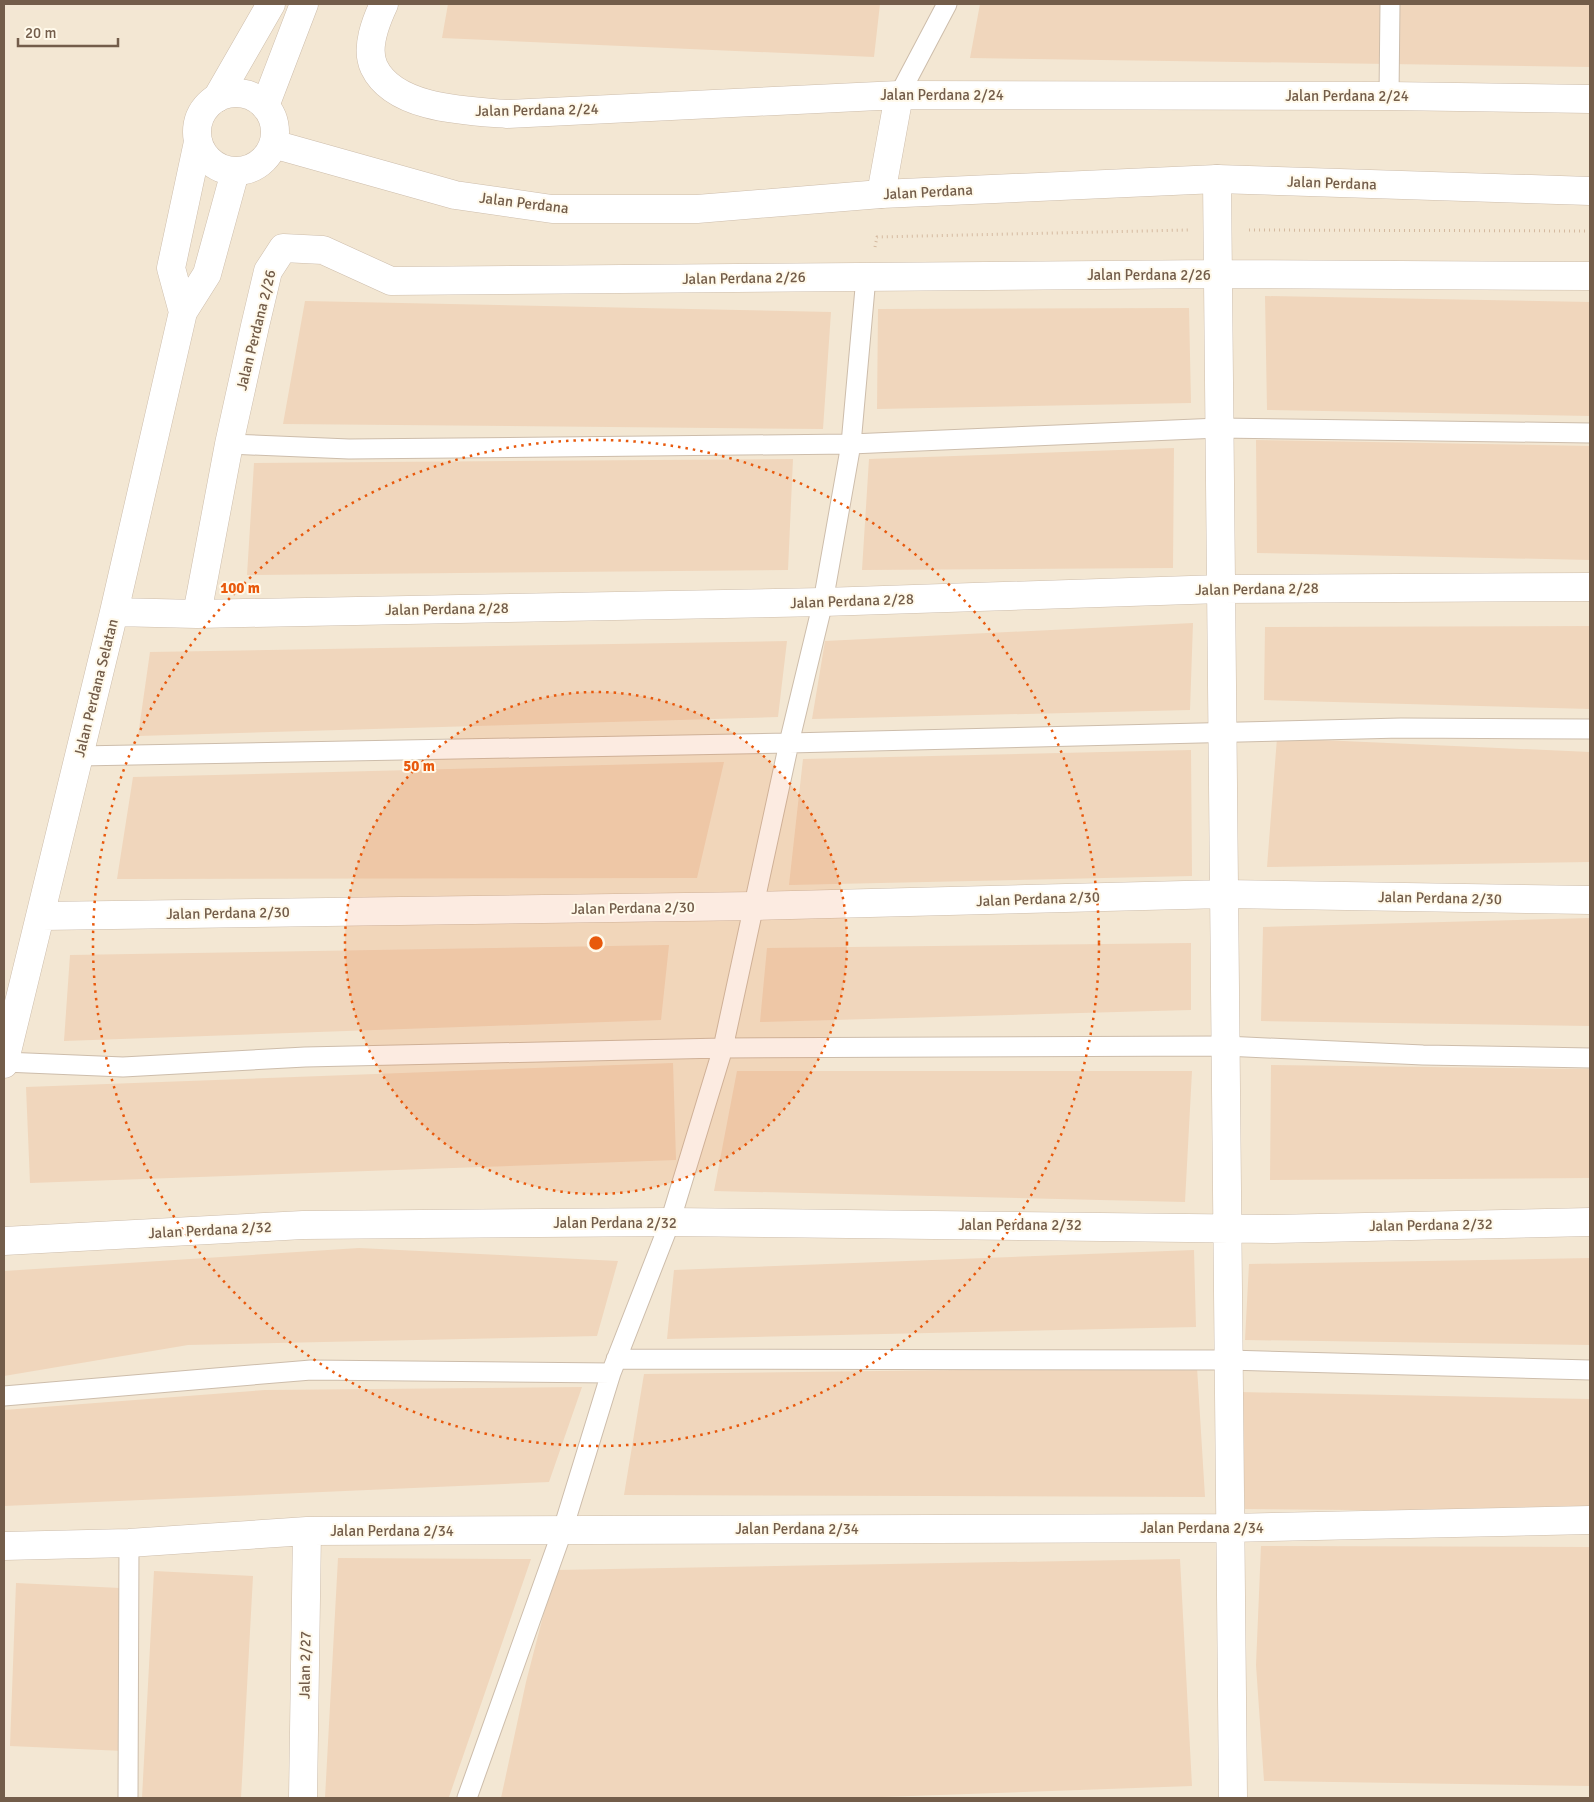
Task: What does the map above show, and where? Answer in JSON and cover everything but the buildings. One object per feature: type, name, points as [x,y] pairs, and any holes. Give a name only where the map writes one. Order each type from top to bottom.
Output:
[{"type":"street","points":[[183,312],[170,268],[198,142],[197,130],[200,118],[207,107],[217,98],[270,4]]},
{"type":"street","points":[[266,106],[304,4]]},
{"type":"street","name":"Jalan Perdana 2/24","points":[[384,4],[371,39],[373,66],[386,84],[424,104],[466,112],[516,113],[899,95],[1389,96],[1590,99]]},
{"type":"street","points":[[198,142],[204,154],[212,163],[235,172],[248,170],[258,164],[267,155],[273,144],[275,131],[272,118],[266,106],[255,98],[243,94],[230,94],[217,98]]},
{"type":"street","points":[[881,194],[899,95]]},
{"type":"street","name":"Jalan Perdana","points":[[273,144],[455,194],[552,209],[697,209],[881,194],[1217,179],[1590,191]]},
{"type":"street","points":[[183,312],[207,274],[235,172]]},
{"type":"street","points":[[1217,179],[1233,1798]]},
{"type":"street","name":"Jalan Perdana 2/26","points":[[197,614],[228,444],[268,271],[283,248],[323,250],[391,281],[1217,274],[1590,276]]},
{"type":"street","name":"Jalan Perdana Selatan","points":[[4,1063],[42,916],[183,312]]},
{"type":"street","name":"Jalan Perdana 2/28","points":[[114,612],[197,614],[823,602],[1221,589],[1590,587]]},
{"type":"street","name":"Jalan Perdana 2/30","points":[[42,916],[755,906],[1224,894],[1590,900]]},
{"type":"street","name":"Jalan Perdana 2/32","points":[[4,1241],[303,1225],[670,1222],[1272,1229],[1590,1222]]},
{"type":"street","name":"Jalan Perdana 2/34","points":[[4,1546],[129,1543],[307,1531],[1230,1528],[1590,1520]]},
{"type":"street","name":"Jalan 2/27","points":[[302,1798],[307,1531]]},
{"type":"lane","points":[[899,95],[947,4]]},
{"type":"lane","points":[[1389,96],[1390,4]]},
{"type":"lane","points":[[467,1798],[564,1530],[614,1366],[670,1222],[723,1048],[789,743],[823,602],[851,444],[866,277]]},
{"type":"lane","points":[[228,444],[350,449],[851,444],[1219,428],[1590,432]]},
{"type":"lane","points":[[79,756],[789,743],[1222,731],[1401,728],[1590,729]]},
{"type":"lane","points":[[4,1063],[123,1067],[305,1057],[723,1048],[1225,1046],[1423,1055],[1590,1058]]},
{"type":"lane","points":[[4,1396],[311,1370],[1228,1360],[1590,1370]]},
{"type":"lane","points":[[128,1798],[129,1543]]},
{"type":"path","points":[[866,277],[877,237],[1217,230],[1590,231]]},
{"type":"shaded area","points":[[4,4],[1590,4],[1590,1798],[4,1798]]}]
